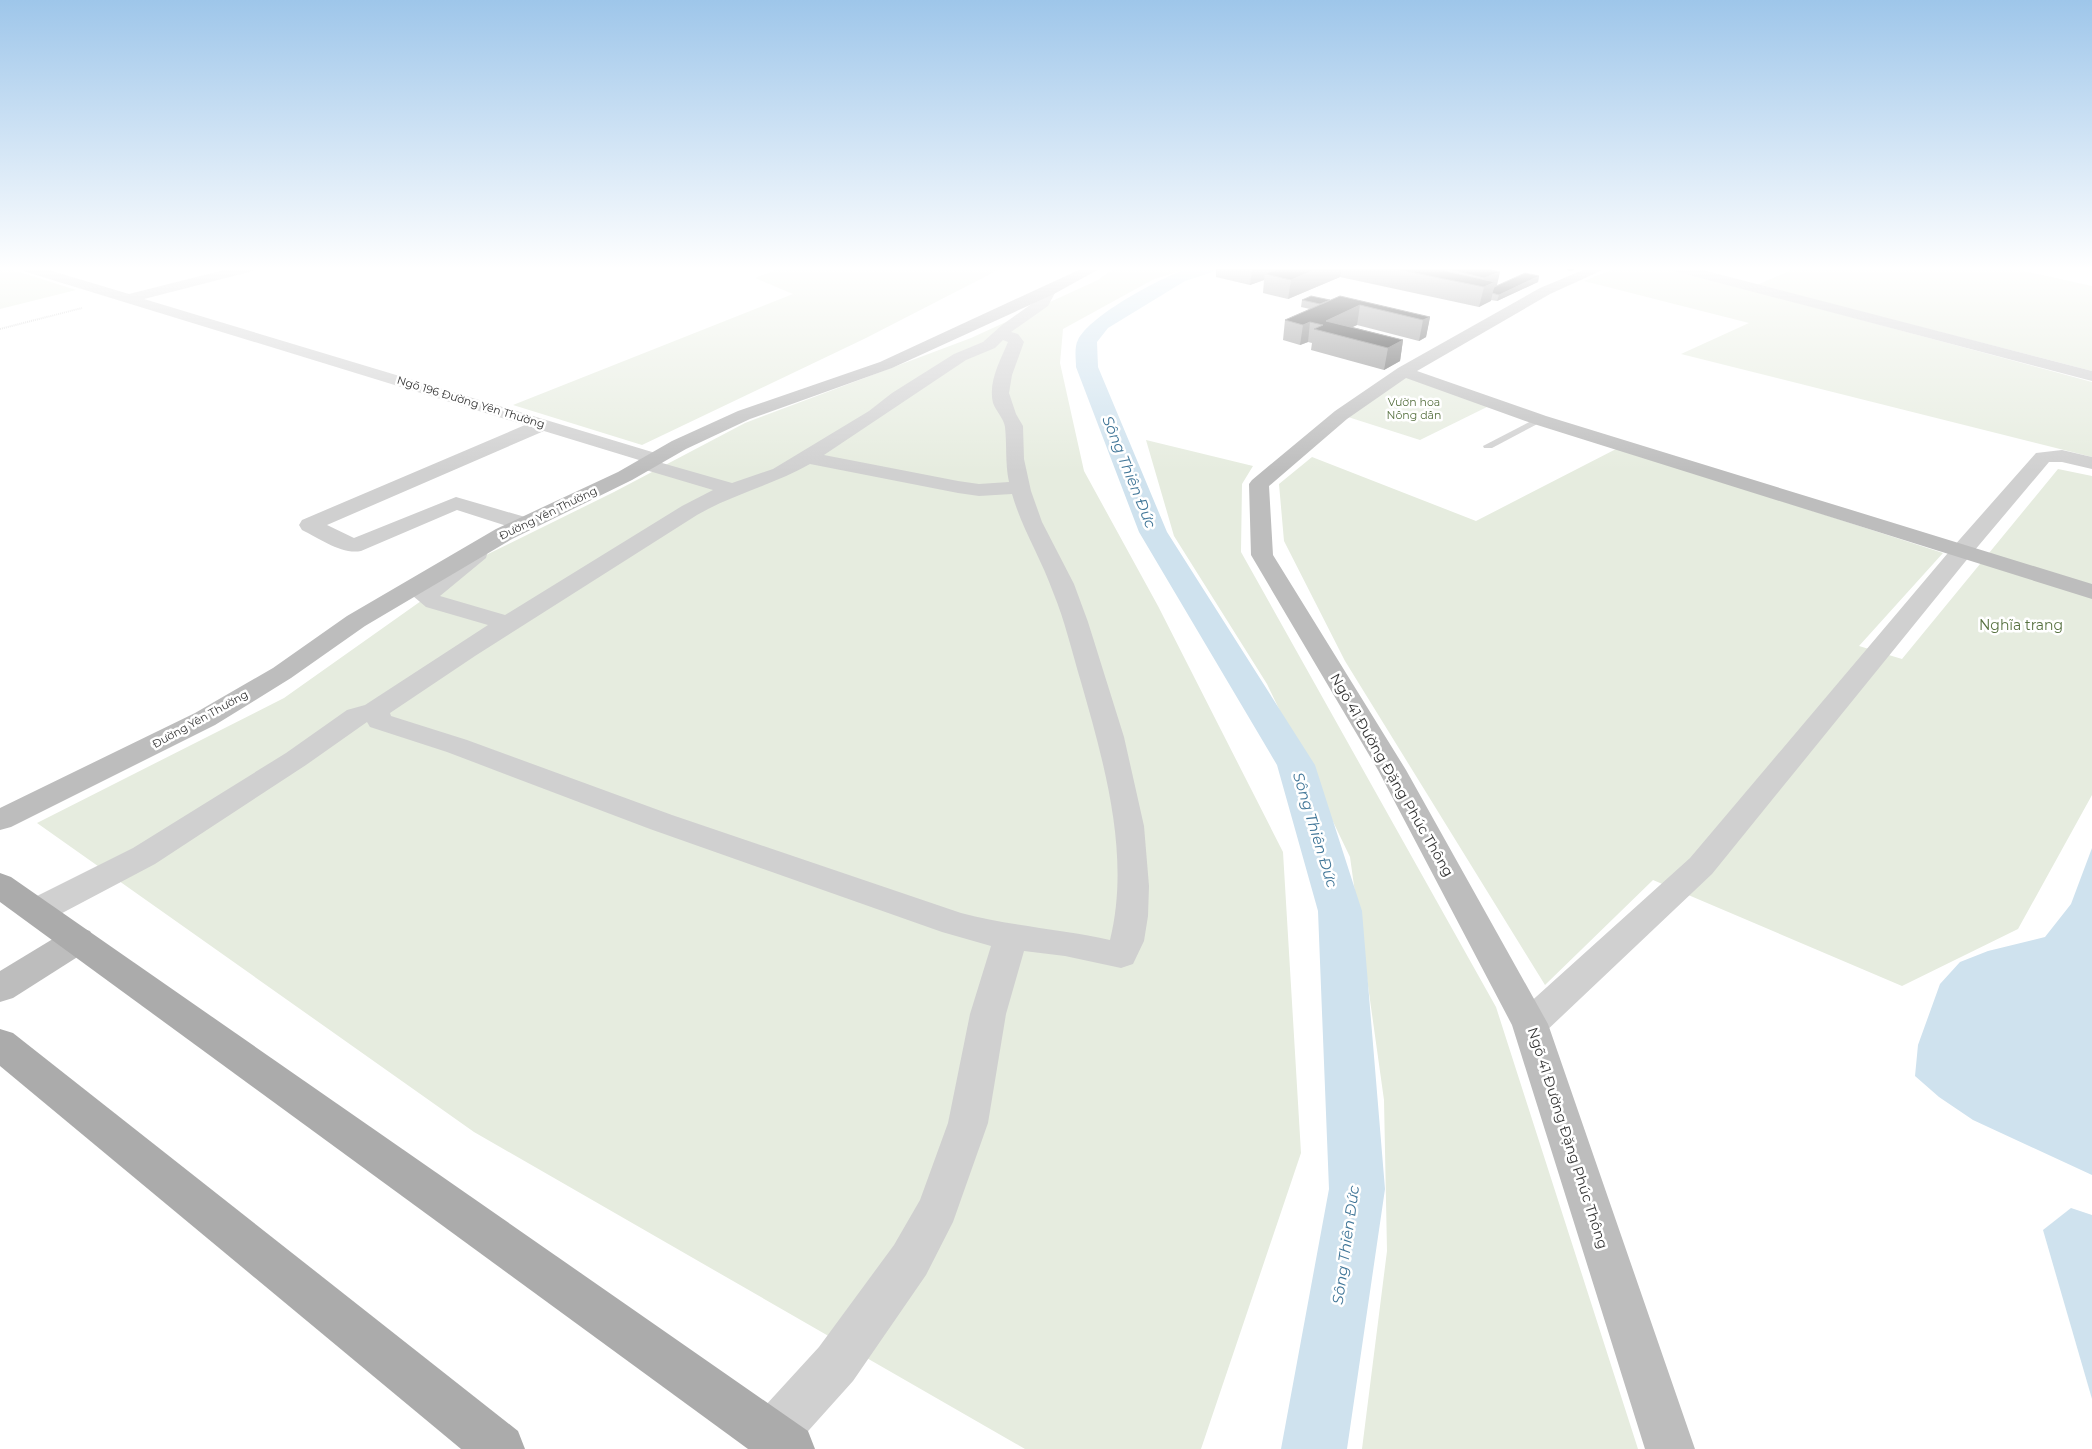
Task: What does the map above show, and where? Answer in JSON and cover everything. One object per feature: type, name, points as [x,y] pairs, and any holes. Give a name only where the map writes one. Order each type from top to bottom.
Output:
[{"type":"main road","points":[[0,884],[780,1442]]},
{"type":"main road","points":[[0,1044],[500,1449]]},
{"type":"street","name":"Ngõ 196 Đường Yên Thường","points":[[249,336],[544,424],[732,489]]},
{"type":"street","name":"Đường Yên Thường","points":[[0,820],[113,766],[205,718],[282,673],[356,621],[524,524],[744,415],[886,365],[951,336]]},
{"type":"street","points":[[38,911],[144,856],[296,759],[357,716],[375,710],[508,623],[710,498],[780,473],[807,458],[935,372],[960,357],[989,345],[1001,336]]},
{"type":"street","points":[[375,710],[380,721],[457,746],[661,822],[954,923],[1011,938],[1065,943],[1121,956],[1128,946],[1133,900],[1131,841],[1120,773],[1102,707],[1065,590],[1039,540],[1019,488],[1013,448],[1014,426],[1006,414],[999,394],[1000,380],[1016,342],[1012,337],[1005,336]]},
{"type":"street","name":"Ngõ 41 Đường Đặng Phúc Thông","points":[[1467,336],[1404,372],[1341,414],[1259,484],[1262,555],[1392,770],[1530,1024],[1670,1449]]},
{"type":"street","points":[[1938,336],[2092,376]]},
{"type":"street","points":[[1404,372],[1540,420],[2092,592]]},
{"type":"street","points":[[524,524],[456,503],[353,546],[310,525],[544,424]]},
{"type":"street","points":[[1530,1024],[1701,866],[1961,552],[2043,457],[2062,456],[2092,463]]},
{"type":"street","points":[[807,458],[979,490],[1019,488]]},
{"type":"street","points":[[477,551],[475,558],[425,596],[434,602],[508,623]]},
{"type":"street","points":[[780,1442],[910,1260],[938,1208],[968,1122],[988,1014],[1011,938]]},
{"type":"street","points":[[0,988],[78,940]]},
{"type":"lane","points":[[1488,446],[1540,420]]},
{"type":"green space","points":[[688,336],[871,336],[642,445],[513,405]]},
{"type":"green space","points":[[976,336],[1062,336],[1060,363],[1084,471],[1158,606],[1283,852],[1301,1153],[1201,1449],[1025,1449],[474,1132],[37,823],[284,698],[486,555],[614,492],[745,423]]},
{"type":"green space","points":[[1721,336],[1920,336],[2092,382],[2092,457],[1681,354]]},
{"type":"green space","points":[[1954,336],[2092,336],[2092,371]]},
{"type":"green space","name":"Vườn hoa Nông dân","points":[[1406,375],[1491,405],[1420,440],[1348,417]]},
{"type":"green space","points":[[1146,440],[1253,466],[1242,484],[1241,552],[1496,1007],[1638,1449],[1362,1449],[1387,1251],[1384,1100],[1350,857],[1267,684],[1174,536]]},
{"type":"green space","name":"Nghĩa trang","points":[[1618,448],[1943,553],[1859,646],[1902,659],[2058,469],[2092,476],[2092,795],[2018,929],[1902,986],[1653,880],[1545,985],[1345,661],[1284,541],[1279,484],[1312,457],[1476,521]]},
{"type":"water","points":[[2092,848],[2092,1175],[1973,1120],[1939,1097],[1915,1076],[1918,1045],[1940,984],[1960,962],[1988,951],[2045,937],[2071,904]]},
{"type":"water","points":[[2071,1208],[2092,1215],[2092,1399],[2043,1230]]},
{"type":"building","points":[[1340,336],[1385,336],[1403,340],[1388,348]]},
{"type":"waterway","name":"Sông Thiên Đức","points":[[1092,336],[1087,342],[1087,367],[1153,532],[1296,765],[1340,911],[1357,1189],[1314,1449]]}]
